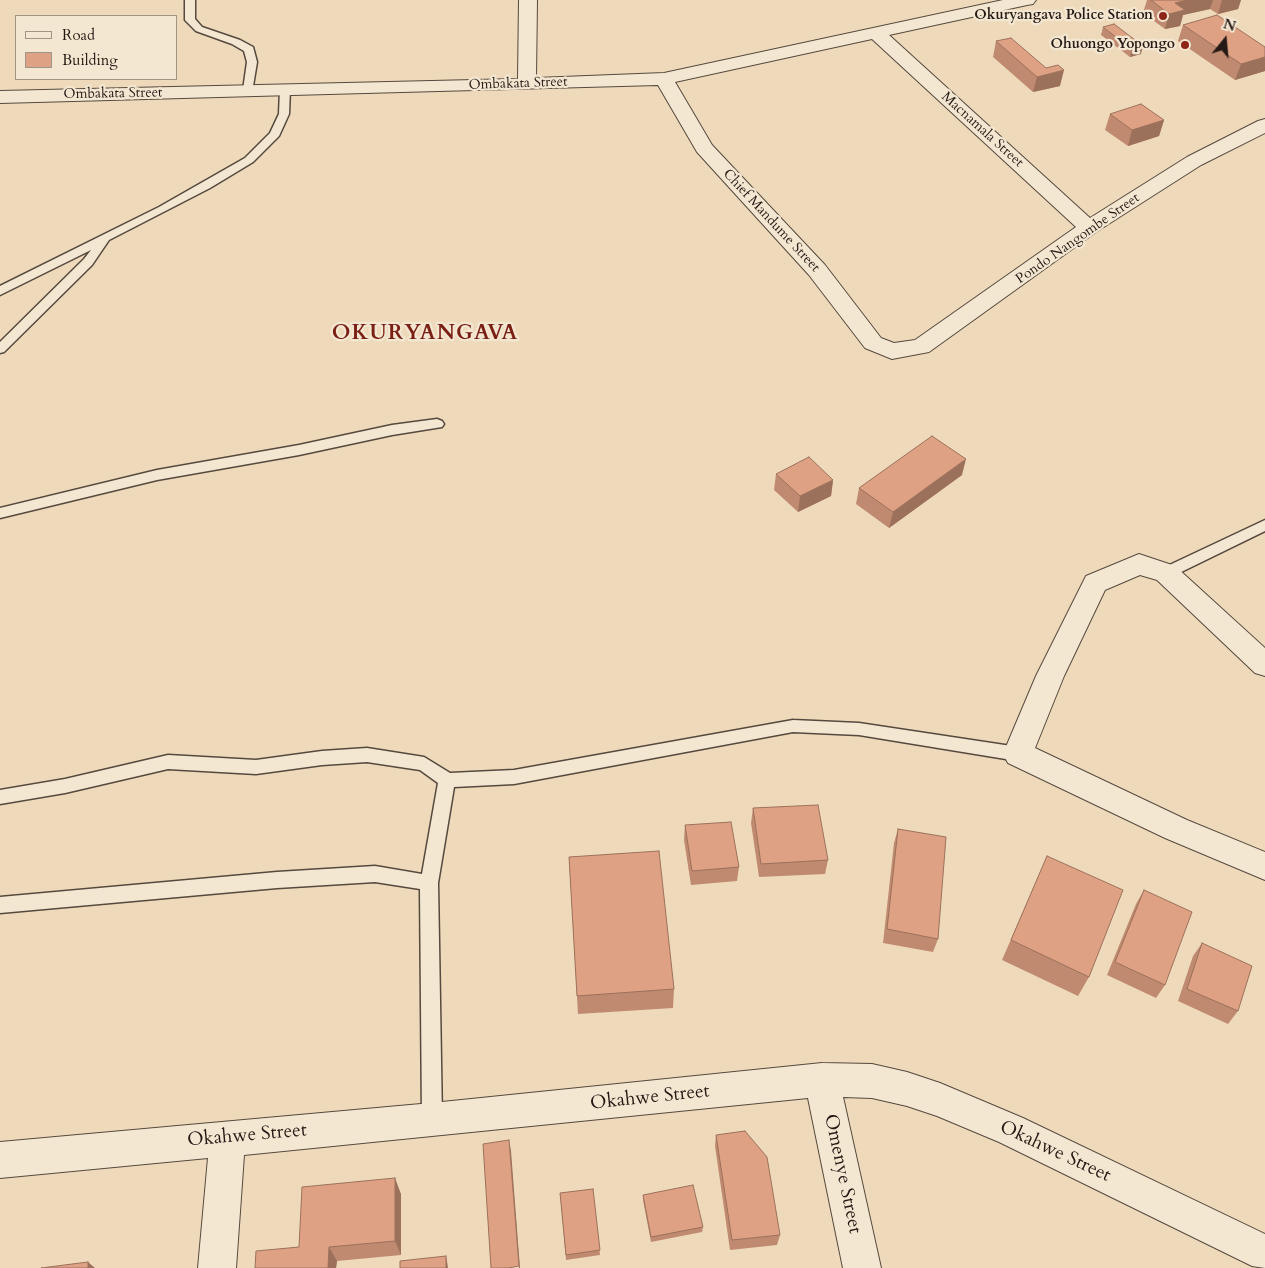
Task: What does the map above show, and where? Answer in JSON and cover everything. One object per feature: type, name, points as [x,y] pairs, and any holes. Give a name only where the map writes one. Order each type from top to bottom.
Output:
[{"type":"street","points":[[527,84],[528,0]]},
{"type":"street","name":"Ombakata Street","points":[[0,96],[664,79],[1027,0]]},
{"type":"street","name":"Macnamala Street","points":[[875,32],[1089,228]]},
{"type":"street","name":"Chief Mandume Street","points":[[664,79],[704,148],[817,270],[873,343],[892,351]]},
{"type":"street","name":"Pondo Nangombe Street","points":[[892,351],[921,347],[1089,228],[1194,161],[1265,125]]},
{"type":"street","points":[[1265,665],[1166,573],[1139,564],[1095,583],[1050,676],[1018,754],[1176,830],[1265,866]]},
{"type":"street","name":"Okahwe Street","points":[[0,1160],[432,1120],[822,1080],[872,1081],[907,1089],[940,1100],[1011,1130],[1265,1253]]},
{"type":"street","name":"Omenye Street","points":[[822,1080],[862,1268]]},
{"type":"street","points":[[217,1268],[228,1138]]},
{"type":"lane","points":[[190,0],[190,20],[199,29],[236,42],[249,50],[252,62],[248,90]]},
{"type":"lane","points":[[0,291],[198,191],[249,160],[275,134],[284,114],[286,89]]},
{"type":"lane","points":[[0,349],[88,262],[108,236]]},
{"type":"lane","points":[[0,513],[157,476],[299,450],[392,430],[437,424]]},
{"type":"lane","points":[[1166,573],[1265,525]]},
{"type":"lane","points":[[0,797],[65,786],[168,762],[256,767],[322,758],[366,755],[424,764],[447,780],[514,777],[793,726],[859,729],[1018,754]]},
{"type":"lane","points":[[432,1120],[429,883],[447,780]]},
{"type":"lane","points":[[0,905],[277,880],[375,874],[429,883]]},
{"type":"building","points":[[1151,0],[1187,0],[1175,3],[1185,10],[1169,14]]},
{"type":"building","points":[[1217,15],[1265,47],[1265,57],[1241,64],[1183,25]]},
{"type":"building","points":[[1114,24],[1143,46],[1132,49],[1103,27]]},
{"type":"building","points":[[1011,38],[1046,68],[1058,65],[1064,70],[1037,77],[996,41]]},
{"type":"building","points":[[1141,104],[1164,120],[1132,130],[1110,114]]},
{"type":"building","points":[[932,436],[966,459],[893,512],[859,488]]},
{"type":"building","points":[[809,457],[833,480],[800,496],[776,474]]},
{"type":"building","points":[[818,805],[828,860],[761,864],[753,808]]},
{"type":"building","points":[[731,822],[739,867],[692,871],[685,825]]},
{"type":"building","points":[[898,829],[946,837],[938,939],[887,929]]},
{"type":"building","points":[[659,851],[674,989],[577,996],[569,857]]},
{"type":"building","points":[[1047,856],[1123,890],[1089,977],[1011,940]]},
{"type":"building","points":[[1144,890],[1192,912],[1165,985],[1115,962]]},
{"type":"building","points":[[1202,943],[1252,966],[1238,1011],[1187,989]]},
{"type":"building","points":[[745,1131],[767,1157],[780,1235],[732,1240],[716,1135]]},
{"type":"building","points":[[509,1140],[519,1266],[491,1268],[483,1144]]},
{"type":"building","points":[[395,1178],[395,1241],[329,1247],[328,1268],[255,1268],[256,1251],[299,1247],[302,1187]]},
{"type":"building","points":[[693,1185],[703,1227],[651,1237],[643,1195]]},
{"type":"building","points":[[593,1189],[600,1250],[566,1255],[560,1193]]},
{"type":"building","points":[[446,1256],[446,1268],[400,1268],[400,1261]]},
{"type":"building","points":[[88,1262],[88,1268],[41,1268]]},
{"type":"place","name":"Okuryangava Police Station","points":[[1163,16]]},
{"type":"place","name":"Ohuongo Yopongo","points":[[1185,45]]},
{"type":"district","name":"OKURYANGAVA","points":[[425,334]]}]
